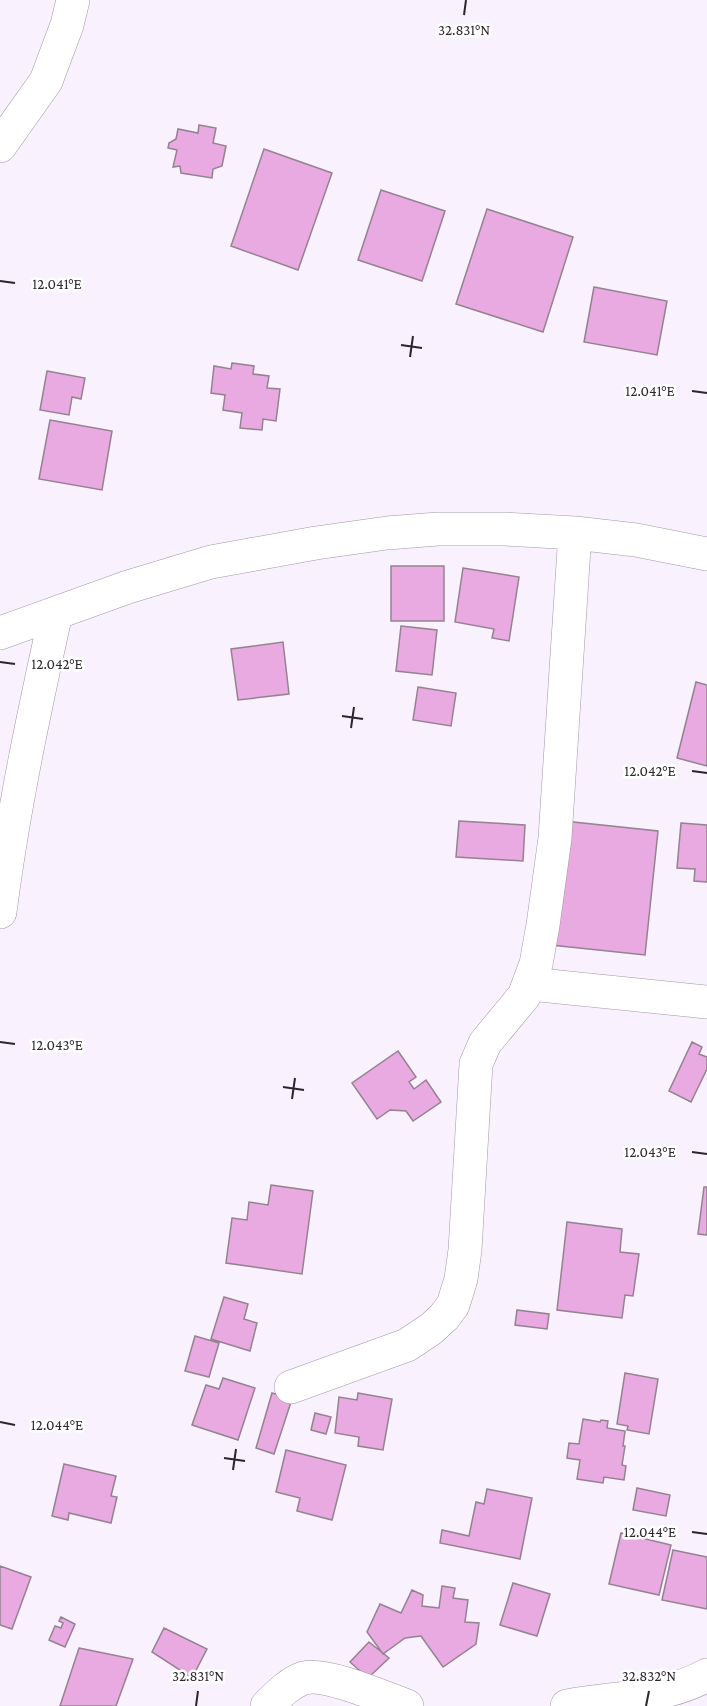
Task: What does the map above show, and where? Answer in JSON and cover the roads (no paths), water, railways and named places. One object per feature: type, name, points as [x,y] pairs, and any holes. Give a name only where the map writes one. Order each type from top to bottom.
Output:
[{"type":"street","points":[[0,146],[46,81],[67,25],[73,0]]},
{"type":"street","points":[[0,633],[128,587],[211,562],[387,532],[504,529],[575,533],[636,540],[707,554]]},
{"type":"street","points":[[291,1387],[407,1345],[431,1329],[453,1305],[461,1279],[465,1250],[476,1064],[485,1043],[517,1007],[530,984],[543,925],[555,838],[575,533]]},
{"type":"street","points":[[0,912],[5,871],[29,738],[56,612]]},
{"type":"street","points":[[530,984],[707,1002]]},
{"type":"street","points":[[567,1706],[642,1696],[692,1683],[707,1675]]},
{"type":"street","points":[[267,1706],[291,1685],[305,1678],[320,1677],[407,1706]]}]
